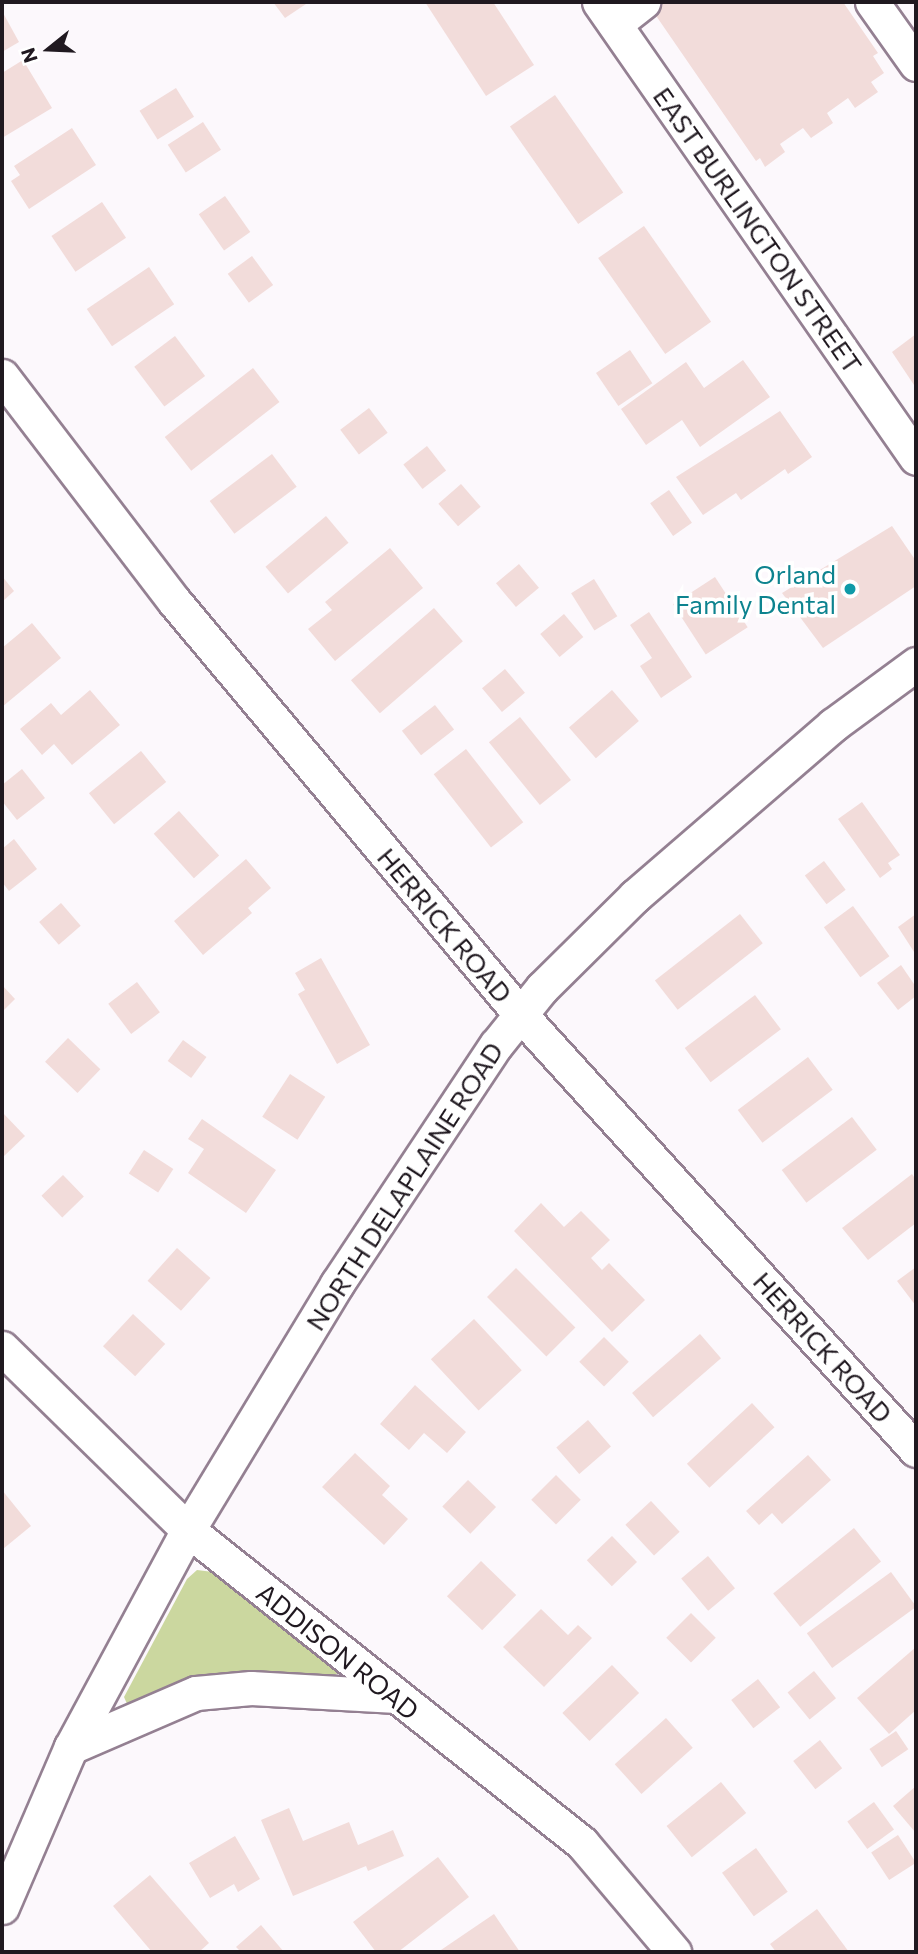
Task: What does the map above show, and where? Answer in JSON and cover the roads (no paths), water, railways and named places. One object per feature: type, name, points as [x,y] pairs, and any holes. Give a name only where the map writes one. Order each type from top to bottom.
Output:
[{"type":"street","points":[[607,13],[643,2]]},
{"type":"street","points":[[872,2],[916,64]]},
{"type":"street","name":"EAST BURLINGTON STREET","points":[[607,13],[916,458]]},
{"type":"street","name":"HERRICK ROAD","points":[[2,376],[174,601],[520,1014],[916,1450]]},
{"type":"street","name":"NORTH DELAPLAINE ROAD","points":[[2,1907],[72,1746],[188,1530],[337,1284],[520,1014],[635,896],[833,725],[916,664]]},
{"type":"street","name":"ADDISON ROAD","points":[[2,1348],[188,1530],[392,1696],[582,1843],[674,1952]]},
{"type":"street","points":[[72,1746],[196,1693],[251,1688],[392,1696]]},
{"type":"place","name":"Orland Family Dental","points":[[850,589]]}]
